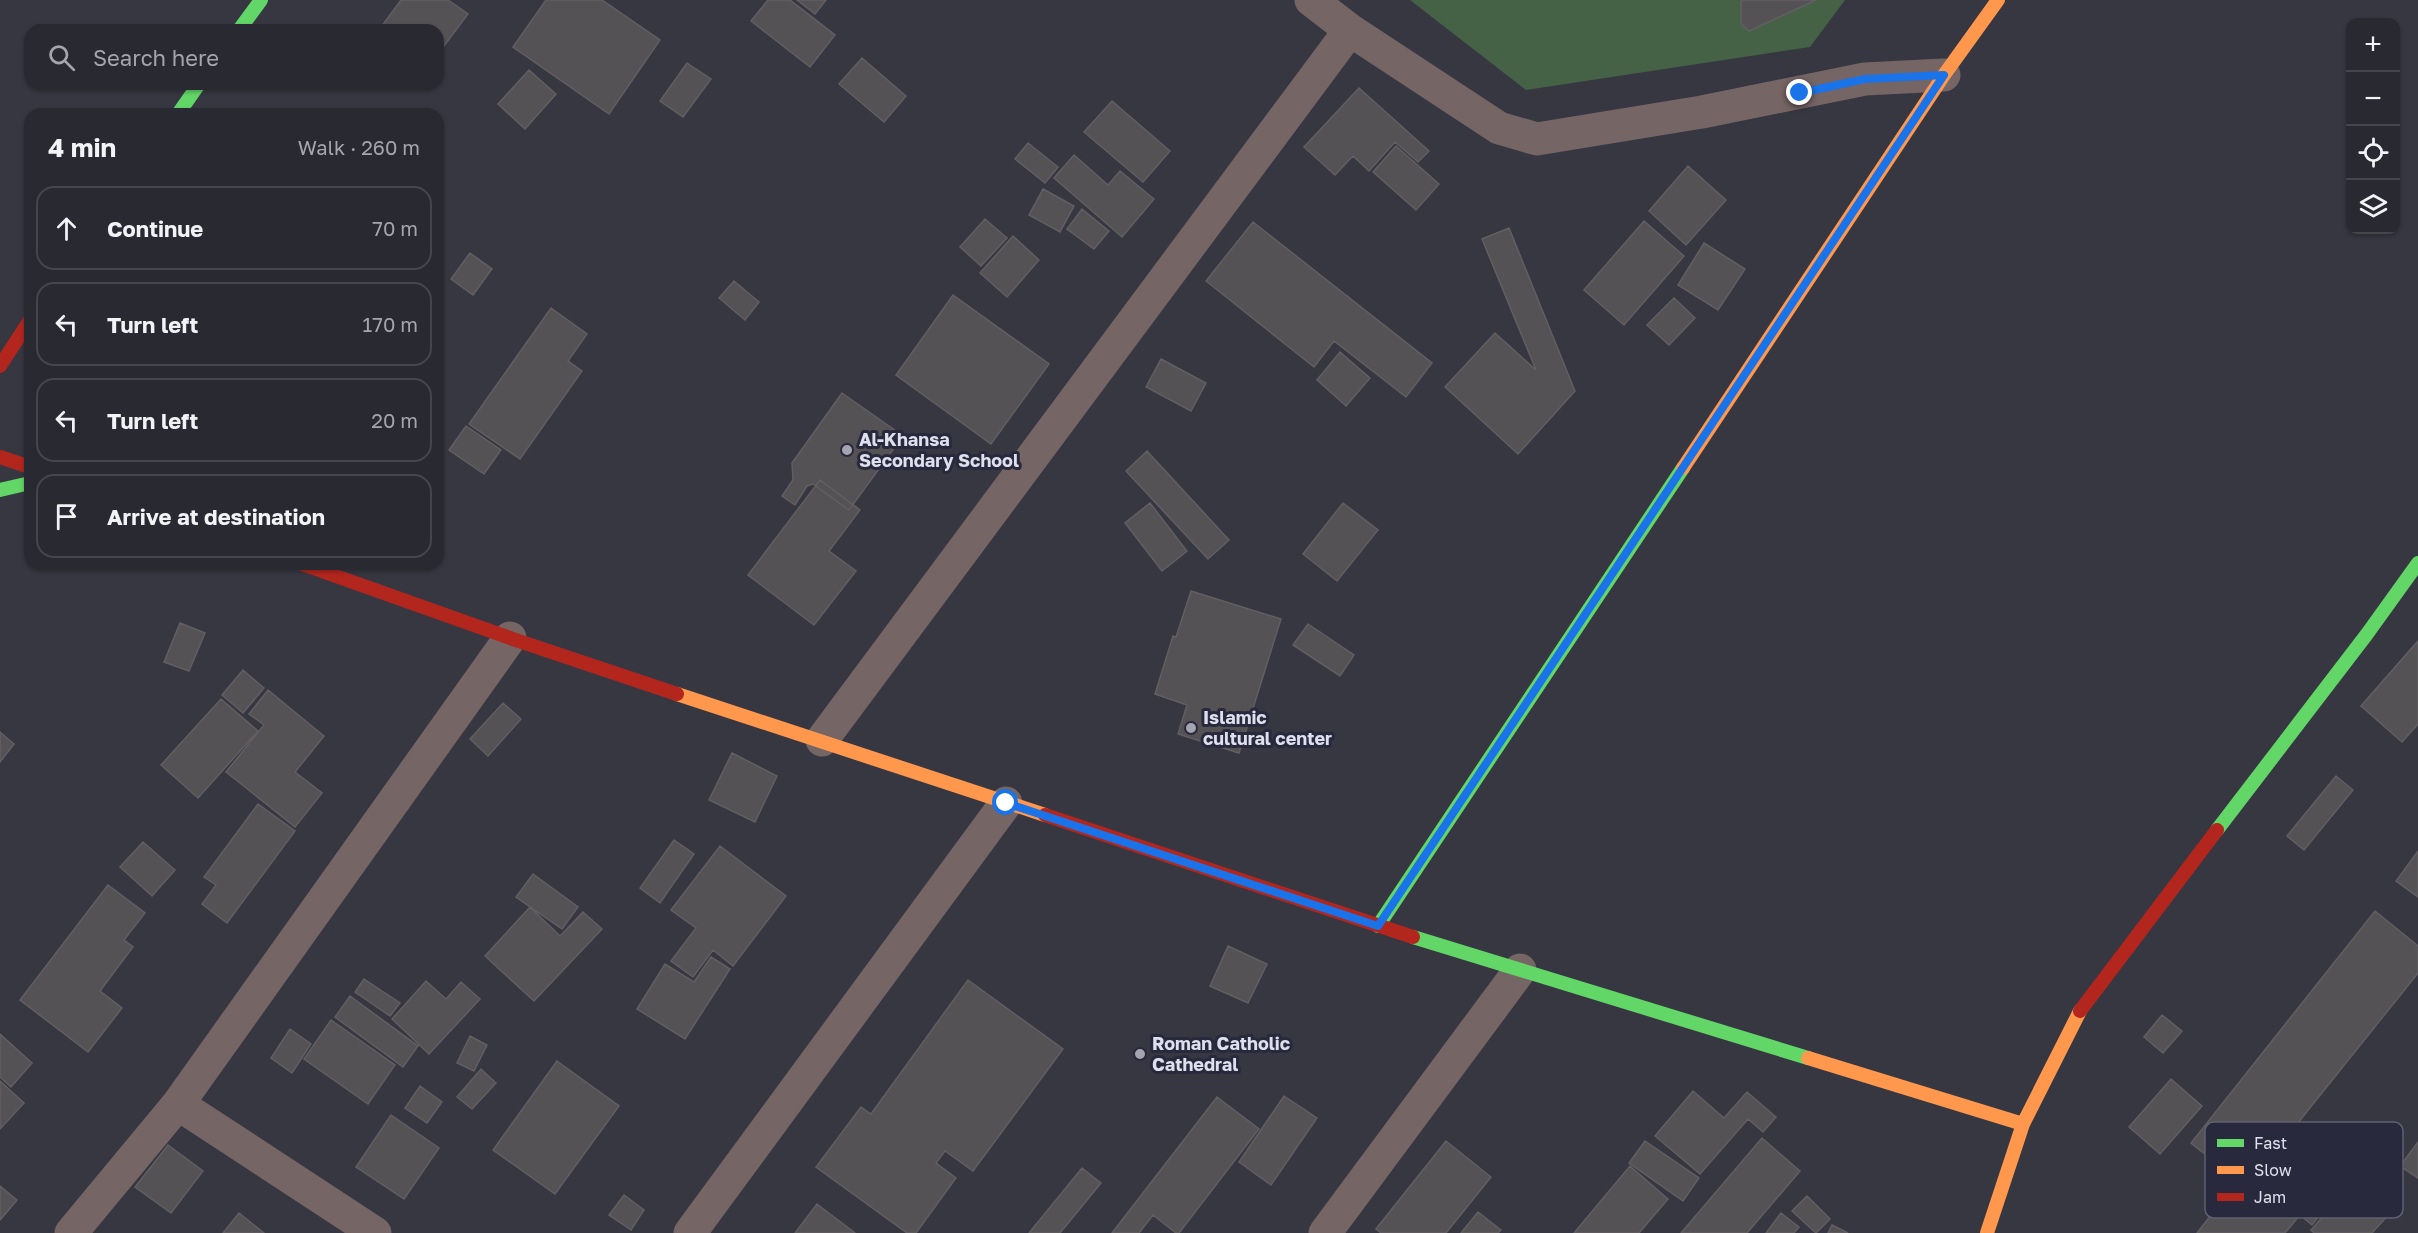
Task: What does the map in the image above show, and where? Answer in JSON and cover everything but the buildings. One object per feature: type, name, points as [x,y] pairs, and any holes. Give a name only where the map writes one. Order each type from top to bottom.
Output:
[{"type":"street","points":[[243,24],[261,0]]},
{"type":"street","points":[[1311,0],[1350,30],[1499,128],[1537,139],[1702,112],[1865,79],[1944,75]]},
{"type":"street","points":[[1378,926],[1944,75],[1998,0]]},
{"type":"street","points":[[822,740],[1350,30]]},
{"type":"street","points":[[182,108],[195,90]]},
{"type":"street","points":[[15,319],[24,312]]},
{"type":"street","points":[[0,366],[24,329]]},
{"type":"street","points":[[0,457],[24,465]]},
{"type":"street","points":[[0,490],[24,484]]},
{"type":"street","points":[[1987,1233],[2023,1124],[2082,1006],[2360,643],[2418,563]]},
{"type":"street","points":[[319,570],[510,638],[1378,926],[2023,1124]]},
{"type":"street","points":[[72,1233],[178,1104],[510,638]]},
{"type":"street","points":[[690,1233],[1006,803]]},
{"type":"street","points":[[1325,1233],[1520,970]]},
{"type":"street","points":[[178,1104],[375,1233]]},
{"type":"green space","points":[[1410,0],[1845,0],[1810,47],[1526,90]]},
{"type":"traffic: fast","points":[[243,24],[261,0]]},
{"type":"traffic: fast","points":[[182,108],[195,90]]},
{"type":"traffic: fast","points":[[1378,926],[1683,468]]},
{"type":"traffic: fast","points":[[0,490],[24,484]]},
{"type":"traffic: fast","points":[[2217,830],[2367,634],[2418,563]]},
{"type":"traffic: fast","points":[[1413,937],[1808,1058]]},
{"type":"traffic: slow","points":[[1683,468],[1944,75],[1998,0]]},
{"type":"traffic: slow","points":[[677,694],[1045,815]]},
{"type":"traffic: slow","points":[[1987,1233],[2023,1124],[2080,1011]]},
{"type":"traffic: slow","points":[[1808,1058],[2023,1124]]},
{"type":"traffic: jam","points":[[0,366],[24,329]]},
{"type":"traffic: jam","points":[[0,457],[24,465]]},
{"type":"traffic: jam","points":[[319,570],[677,694]]},
{"type":"traffic: jam","points":[[1045,815],[1413,937]]},
{"type":"traffic: jam","points":[[2080,1011],[2217,830]]},
{"type":"place","name":"Al-Khansa Secondary School","points":[[847,450]]},
{"type":"place","name":"Islamic cultural center","points":[[1191,728]]},
{"type":"place","name":"Roman Catholic Cathedral","points":[[1140,1054]]},
{"type":"route","points":[[1006,803],[1378,926],[1944,75],[1865,79],[1800,93]]}]
